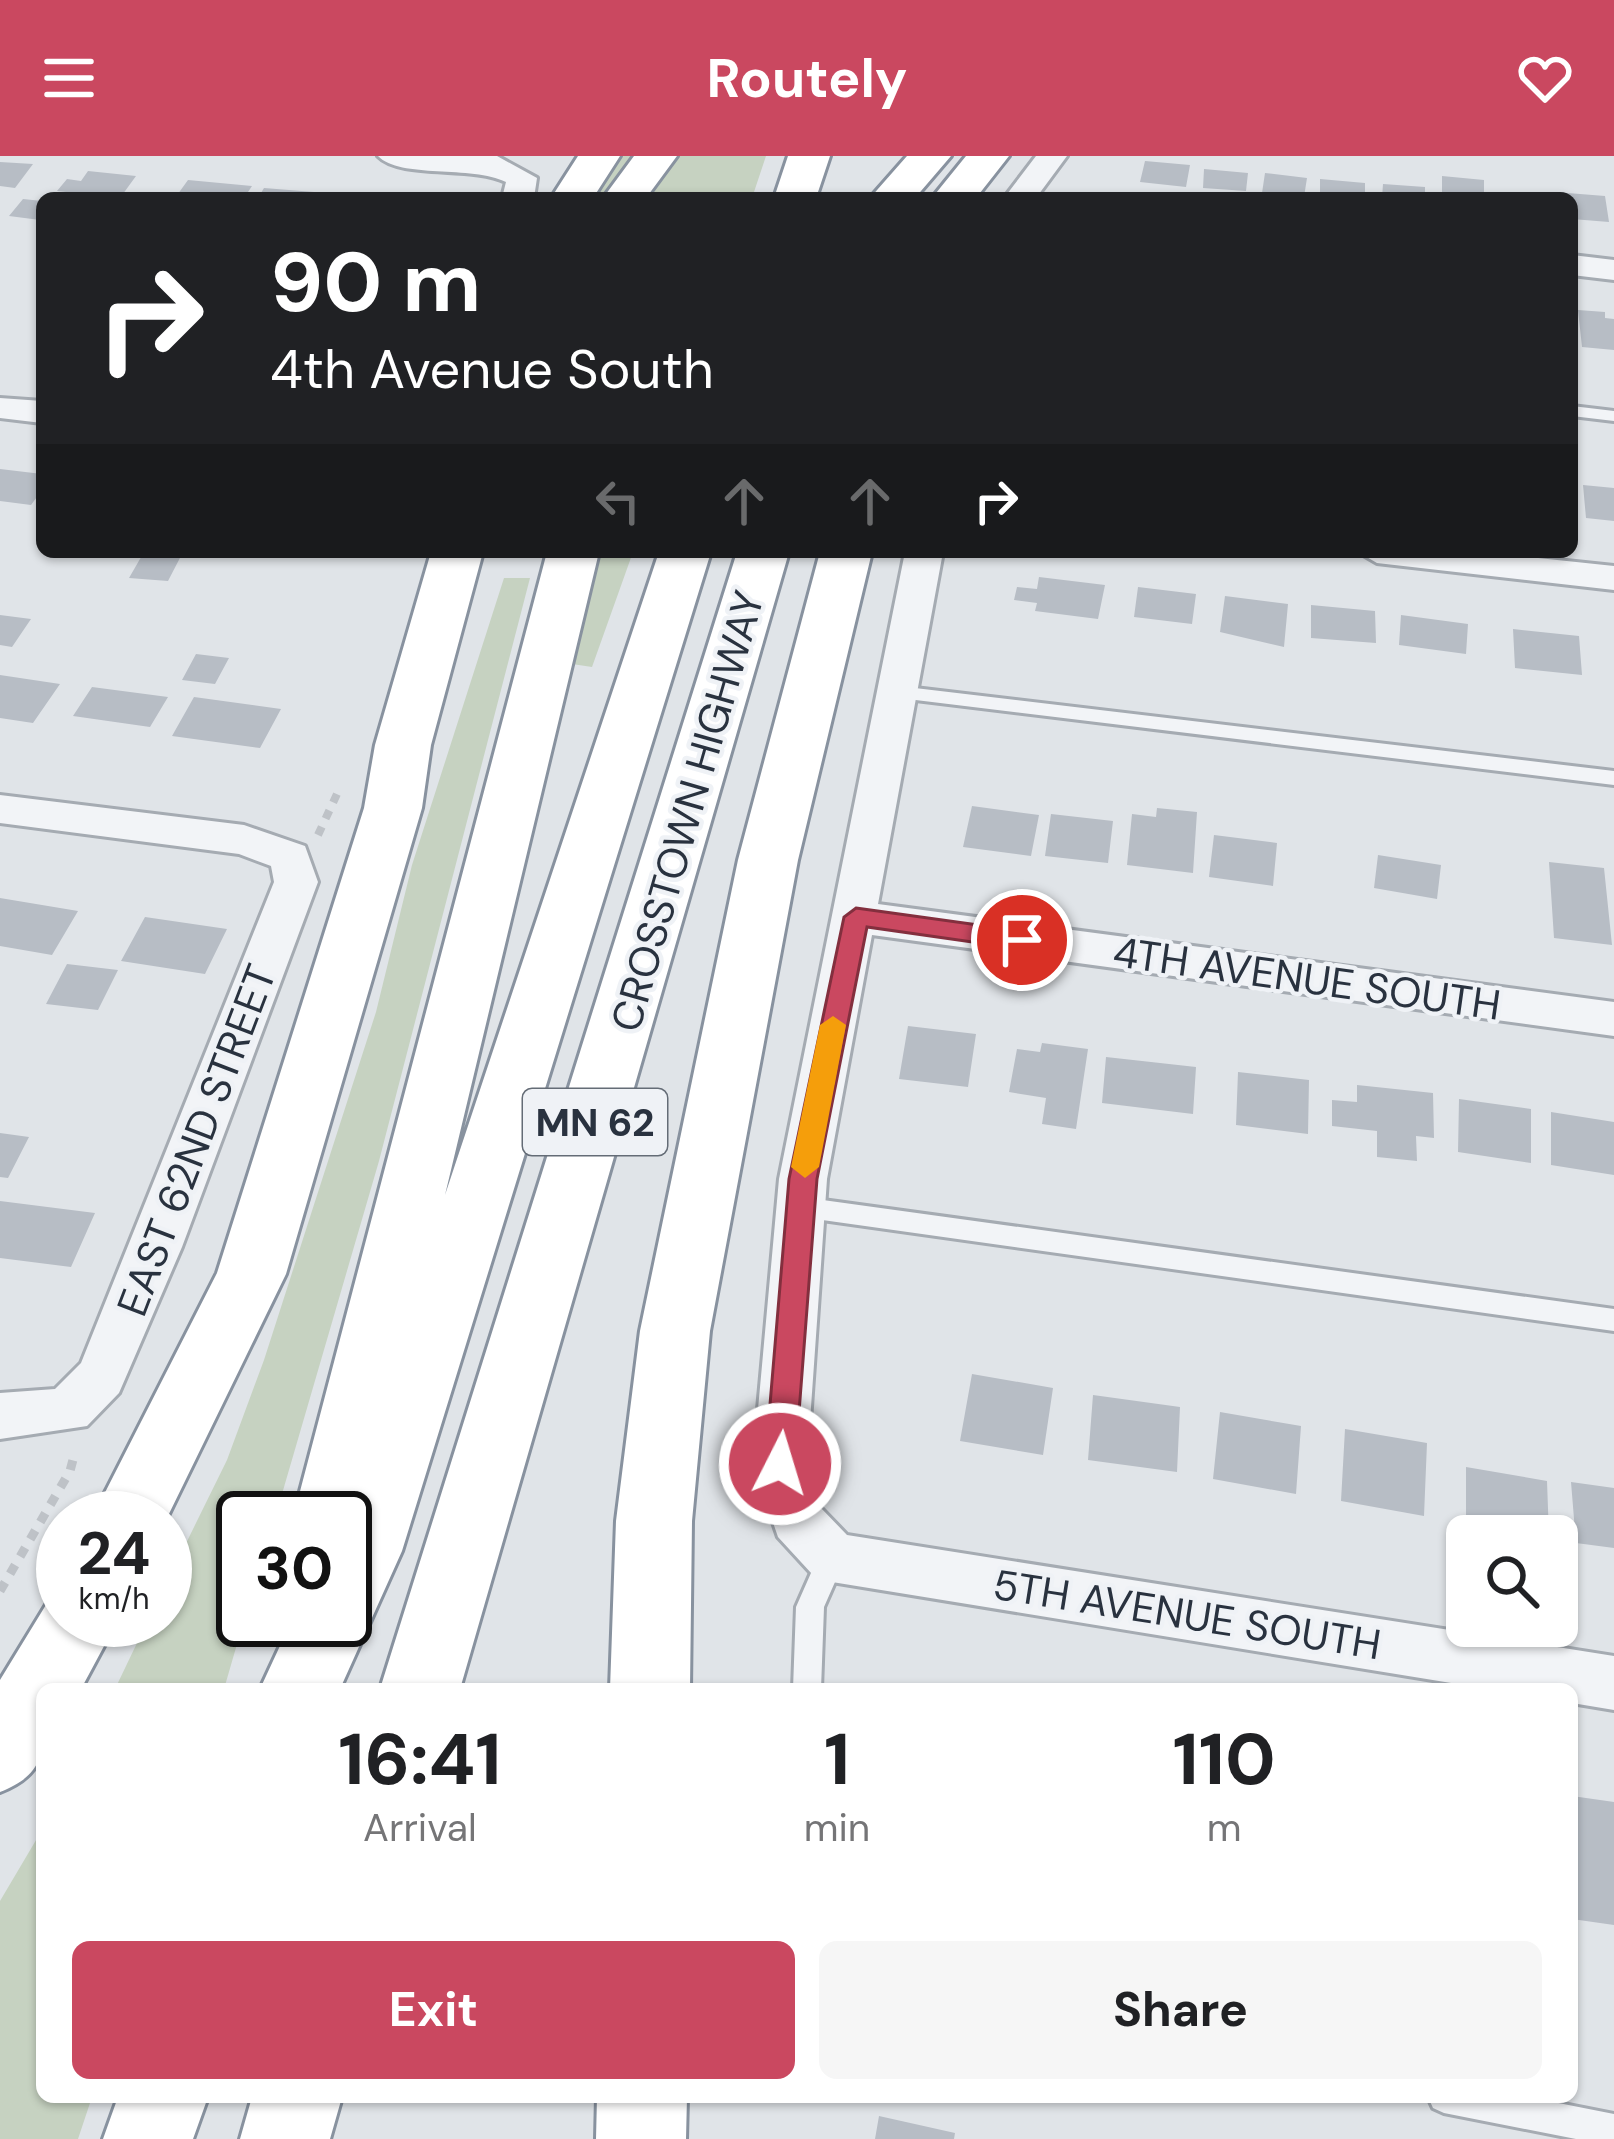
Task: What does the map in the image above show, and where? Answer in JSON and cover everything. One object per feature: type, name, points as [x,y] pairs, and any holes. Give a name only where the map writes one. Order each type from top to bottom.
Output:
[{"type":"highway","points":[[576,192],[599,156]]},
{"type":"highway","points":[[629,192],[656,156]]},
{"type":"highway","points":[[658,192],[677,156]]},
{"type":"highway","points":[[798,192],[809,156]]},
{"type":"highway","points":[[866,192],[878,156]]},
{"type":"highway","points":[[897,192],[930,156]]},
{"type":"highway","points":[[958,192],[988,156]]},
{"type":"highway","points":[[142,1491],[251,1274],[393,808],[403,745],[455,558]]},
{"type":"highway","points":[[393,808],[427,747],[489,558]]},
{"type":"highway","points":[[337,1491],[571,558]]},
{"type":"highway","name":"CROSSTOWN HIGHWAY","points":[[372,1529],[683,558]]},
{"type":"highway","name":"CROSSTOWN HIGHWAY","points":[[422,1683],[627,1017],[761,558]]},
{"type":"highway","points":[[650,1683],[654,1521],[675,1331],[768,860],[844,558]]},
{"type":"highway","points":[[42,1683],[63,1647]]},
{"type":"highway","points":[[0,1754],[36,1693]]},
{"type":"highway","points":[[148,2139],[161,2103]]},
{"type":"highway","points":[[285,2139],[295,2103]]},
{"type":"highway","points":[[641,2139],[642,2103]]},
{"type":"street","points":[[393,156],[496,165],[520,188]]},
{"type":"street","points":[[1025,192],[1052,156]]},
{"type":"street","points":[[1578,266],[1614,269]]},
{"type":"street","points":[[0,408],[36,411]]},
{"type":"street","points":[[832,1557],[797,1520],[780,1464],[801,1207],[923,558]]},
{"type":"street","points":[[1432,558],[1614,578]]},
{"type":"street","name":"EAST 62ND STREET","points":[[0,809],[244,841],[290,857],[296,882],[158,1247],[101,1377],[68,1410]]},
{"type":"street","name":"4TH AVENUE SOUTH","points":[[856,917],[1614,1019]]},
{"type":"street","points":[[0,1416],[68,1410]]},
{"type":"street","name":"5TH AVENUE SOUTH","points":[[832,1557],[1614,1683]]},
{"type":"lane","points":[[1578,412],[1614,416]]},
{"type":"lane","points":[[898,692],[1614,778]]},
{"type":"lane","points":[[801,1207],[1614,1320]]},
{"type":"lane","points":[[807,1683],[810,1607],[832,1557]]},
{"type":"lane","points":[[1475,2103],[1614,2130]]},
{"type":"path","points":[[0,1591],[70,1471],[77,1441],[68,1410]]},
{"type":"green space","points":[[614,156],[766,156],[754,192],[590,192]]},
{"type":"green space","points":[[594,558],[631,558],[592,667],[572,664]]},
{"type":"green space","points":[[504,578],[530,578],[379,1161],[283,1491],[216,1491],[216,1647],[236,1647],[226,1683],[118,1683],[135,1647],[192,1647],[192,1531],[227,1460],[264,1360],[376,1012],[412,865]]},
{"type":"green space","points":[[36,1840],[36,2103],[90,2103],[78,2139],[0,2139],[0,1901]]},
{"type":"building","points":[[1145,161],[1190,165],[1186,187],[1140,182]]},
{"type":"building","points":[[0,162],[33,164],[15,188],[0,186]]},
{"type":"building","points":[[1204,169],[1248,173],[1246,191],[1203,188]]},
{"type":"building","points":[[88,171],[136,176],[124,192],[57,191],[67,179],[81,181]]},
{"type":"building","points":[[1265,173],[1307,178],[1305,192],[1262,192]]},
{"type":"building","points":[[1442,176],[1484,180],[1484,192],[1442,192]]},
{"type":"building","points":[[1320,179],[1365,183],[1365,192],[1320,192]]},
{"type":"building","points":[[188,180],[252,186],[248,192],[179,192]]},
{"type":"building","points":[[1383,184],[1425,187],[1425,192],[1382,192]]},
{"type":"building","points":[[264,188],[314,192],[262,192]]},
{"type":"building","points":[[1578,194],[1605,196],[1609,222],[1578,219]]},
{"type":"building","points":[[23,199],[36,200],[36,219],[9,216]]},
{"type":"building","points":[[1578,310],[1605,312],[1605,318],[1614,319],[1614,350],[1582,347]]},
{"type":"building","points":[[0,469],[36,473],[36,498],[31,505],[0,501]]},
{"type":"building","points":[[1583,485],[1614,488],[1614,521],[1586,518]]},
{"type":"building","points":[[141,558],[180,558],[168,581],[129,578]]},
{"type":"building","points":[[1039,577],[1105,585],[1098,619],[1035,611],[1037,603],[1014,600],[1017,587],[1037,589]]},
{"type":"building","points":[[1138,587],[1196,594],[1192,624],[1134,617]]},
{"type":"building","points":[[1225,596],[1288,604],[1284,647],[1220,632]]},
{"type":"building","points":[[1311,605],[1375,611],[1376,643],[1311,638]]},
{"type":"building","points":[[0,615],[31,619],[12,647],[0,645]]},
{"type":"building","points":[[1401,615],[1468,624],[1466,654],[1399,645]]},
{"type":"building","points":[[1513,629],[1579,636],[1582,675],[1515,668]]},
{"type":"building","points":[[196,654],[229,658],[215,684],[182,680]]},
{"type":"building","points":[[0,675],[60,684],[33,723],[0,718]]},
{"type":"building","points":[[92,687],[168,697],[150,727],[73,716]]},
{"type":"building","points":[[194,697],[281,709],[260,748],[172,736]]},
{"type":"building","points":[[972,806],[1039,815],[1031,856],[963,847]]},
{"type":"building","points":[[1157,808],[1197,812],[1193,873],[1127,865],[1132,814],[1156,817]]},
{"type":"building","points":[[1051,814],[1113,821],[1108,863],[1045,856]]},
{"type":"building","points":[[1214,835],[1277,843],[1273,886],[1209,877]]},
{"type":"building","points":[[1378,855],[1441,865],[1437,899],[1374,888]]},
{"type":"building","points":[[1549,862],[1604,868],[1612,945],[1554,938]]},
{"type":"building","points":[[0,898],[78,911],[52,955],[0,946]]},
{"type":"building","points":[[145,917],[227,929],[205,974],[121,961]]},
{"type":"building","points":[[67,964],[118,970],[98,1010],[46,1004]]},
{"type":"building","points":[[908,1026],[976,1034],[968,1087],[899,1079]]},
{"type":"building","points":[[1042,1043],[1088,1049],[1076,1129],[1042,1124],[1046,1098],[1009,1092],[1017,1049],[1040,1052]]},
{"type":"building","points":[[1106,1057],[1196,1067],[1193,1114],[1102,1103]]},
{"type":"building","points":[[1238,1072],[1309,1080],[1308,1134],[1236,1125]]},
{"type":"building","points":[[1357,1085],[1433,1093],[1434,1138],[1416,1136],[1417,1161],[1377,1157],[1377,1131],[1332,1126],[1332,1100],[1357,1102]]},
{"type":"building","points":[[1459,1099],[1531,1109],[1531,1163],[1458,1152]]},
{"type":"building","points":[[1551,1112],[1614,1122],[1614,1175],[1551,1165]]},
{"type":"building","points":[[0,1133],[29,1137],[8,1178],[0,1177]]},
{"type":"building","points":[[0,1201],[95,1213],[71,1267],[0,1258]]},
{"type":"building","points":[[972,1374],[1053,1388],[1043,1455],[960,1441]]},
{"type":"building","points":[[1093,1395],[1180,1407],[1177,1472],[1088,1460]]},
{"type":"building","points":[[1220,1412],[1301,1426],[1296,1494],[1213,1479]]},
{"type":"building","points":[[1345,1429],[1427,1443],[1424,1516],[1341,1501]]},
{"type":"building","points":[[1466,1467],[1547,1481],[1548,1515],[1466,1515]]},
{"type":"building","points":[[1571,1482],[1614,1488],[1614,1548],[1578,1543],[1578,1515],[1574,1515]]},
{"type":"building","points":[[1578,1797],[1614,1802],[1614,1925],[1578,1920]]},
{"type":"building","points":[[879,2116],[955,2133],[954,2139],[875,2139]]},
{"type":"slow traffic","points":[[805,1167],[833,1025]]},
{"type":"route","points":[[780,1464],[803,1179],[856,917],[1022,940]]}]
